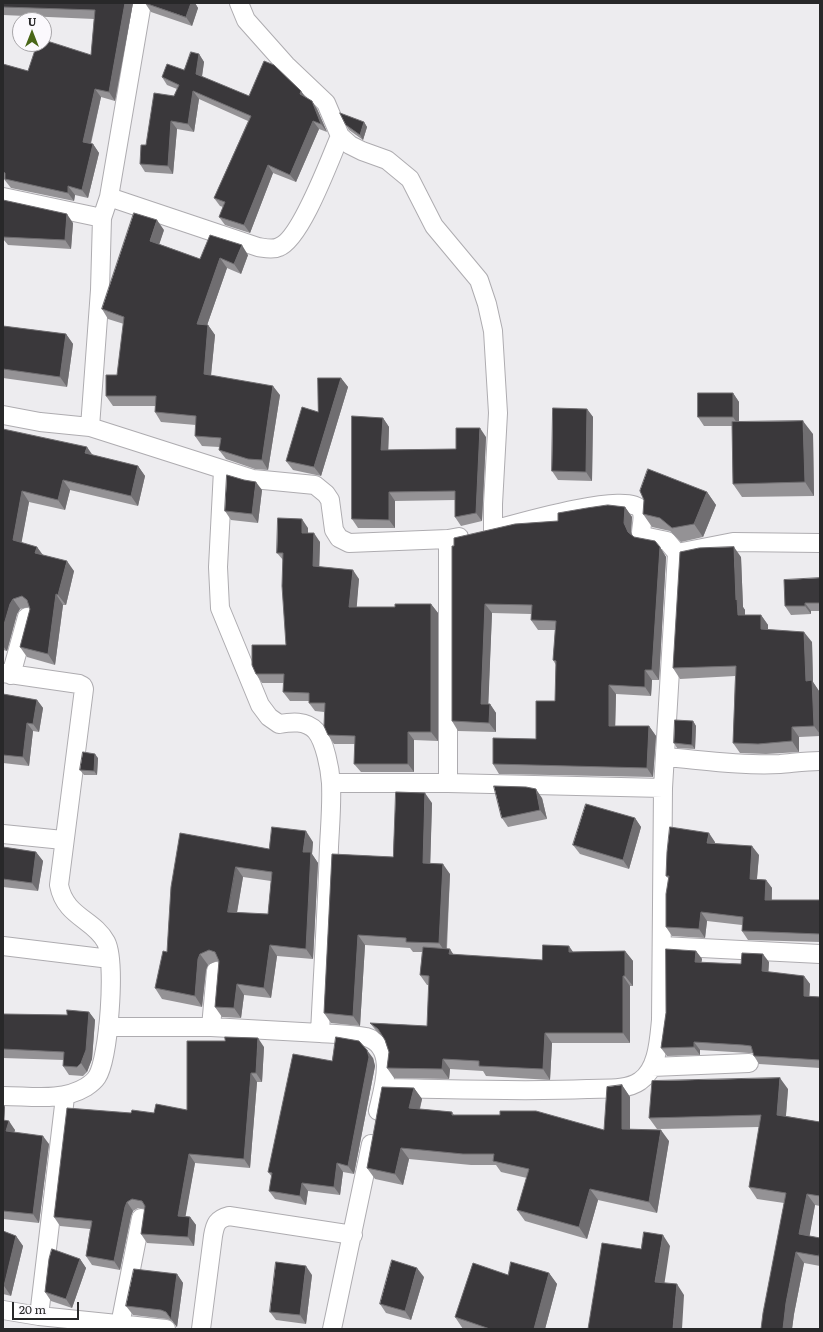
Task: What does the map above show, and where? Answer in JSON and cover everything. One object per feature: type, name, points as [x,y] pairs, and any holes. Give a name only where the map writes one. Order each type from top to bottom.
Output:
[{"type":"street","points":[[90,427],[100,290],[102,218],[109,197],[142,3]]},
{"type":"street","points":[[239,3],[246,20],[286,65],[326,103],[340,136],[350,145],[387,160],[410,179],[434,226],[479,280],[487,304],[493,331],[498,413],[482,532]]},
{"type":"street","points":[[109,197],[258,247],[279,248],[284,245],[298,228],[340,136]]},
{"type":"street","points":[[3,197],[102,218]]},
{"type":"street","points":[[3,414],[40,422],[90,427],[253,479],[315,485],[326,494],[330,500],[334,530],[339,538],[349,543],[448,539],[572,510],[601,505],[628,505],[640,508],[642,513],[641,533],[643,536],[668,541],[677,553],[663,788],[661,1020],[656,1053],[652,1067],[640,1082],[619,1087],[551,1090],[383,1088]]},
{"type":"street","points":[[223,470],[219,524],[220,608],[260,705],[269,717],[279,724],[294,722],[304,724],[316,732],[329,763],[331,783],[328,900],[320,1033]]},
{"type":"street","points":[[448,539],[448,783]]},
{"type":"street","points":[[677,553],[733,542],[820,543]]},
{"type":"street","points":[[3,1096],[65,1097],[87,1086],[97,1077],[102,1062],[108,1027],[111,980],[110,959],[106,942],[102,936],[72,910],[64,901],[60,893],[59,885],[63,840],[84,689],[83,686],[79,684],[7,674],[27,617]]},
{"type":"street","points":[[665,757],[751,764],[780,764],[820,761]]},
{"type":"street","points":[[331,783],[448,783],[663,788]]},
{"type":"street","points":[[3,834],[63,840]]},
{"type":"street","points":[[3,946],[110,959]]},
{"type":"street","points":[[662,946],[820,954]]},
{"type":"street","points":[[211,1027],[216,971]]},
{"type":"street","points":[[108,1027],[211,1027],[320,1033],[365,1037],[372,1040],[382,1051],[385,1058],[386,1073],[332,1329]]},
{"type":"street","points":[[652,1067],[749,1063]]},
{"type":"street","points":[[39,1316],[65,1097]]},
{"type":"street","points":[[202,1329],[213,1236],[215,1225],[220,1218],[229,1216],[353,1235]]},
{"type":"street","points":[[120,1325],[141,1218]]},
{"type":"street","points":[[3,1310],[39,1316],[166,1329]]},
{"type":"building","points":[[3,3],[125,3],[109,92],[95,89],[83,142],[93,144],[82,190],[68,186],[68,193],[5,179],[5,173],[3,172],[3,64],[28,71],[34,52],[52,52],[52,43],[91,55],[95,10],[3,7]]},
{"type":"building","points":[[145,3],[191,3],[186,17]]},
{"type":"building","points":[[191,52],[199,54],[196,74],[249,96],[264,61],[274,65],[301,91],[300,94],[312,101],[321,124],[313,121],[290,175],[268,165],[244,225],[219,217],[225,202],[214,198],[251,116],[193,91],[188,124],[171,121],[168,166],[140,164],[141,145],[146,145],[154,93],[174,96],[179,85],[162,77],[167,64],[184,70]]},
{"type":"building","points":[[340,113],[364,122],[360,135],[346,125]]},
{"type":"building","points":[[3,200],[67,214],[65,240],[3,237]]},
{"type":"building","points":[[134,213],[157,220],[150,241],[200,259],[210,235],[242,245],[234,264],[220,258],[197,324],[208,325],[204,374],[273,386],[262,460],[248,459],[219,450],[221,438],[195,436],[196,416],[155,412],[156,396],[106,396],[106,375],[117,375],[124,317],[102,309]]},
{"type":"building","points":[[3,326],[66,334],[60,377],[3,369]]},
{"type":"building","points":[[318,378],[341,378],[314,467],[286,461],[302,407],[318,412]]},
{"type":"building","points":[[698,393],[733,393],[733,417],[698,417]]},
{"type":"building","points":[[553,408],[587,409],[586,472],[552,471]]},
{"type":"building","points":[[352,416],[383,418],[381,450],[456,449],[456,428],[480,428],[476,513],[455,517],[455,491],[389,492],[389,520],[352,519]]},
{"type":"building","points":[[803,421],[805,482],[733,484],[732,422]]},
{"type":"building","points":[[3,429],[87,447],[85,453],[138,466],[131,496],[63,480],[58,500],[22,491],[13,540],[37,547],[35,553],[67,561],[58,595],[56,594],[48,654],[20,647],[30,609],[27,600],[22,596],[13,599],[10,604],[3,628]]},
{"type":"building","points":[[648,469],[707,492],[694,524],[672,528],[660,518],[643,514],[644,500],[640,491]]},
{"type":"building","points":[[227,475],[256,482],[252,514],[225,511]]},
{"type":"building","points":[[608,505],[625,507],[624,523],[628,532],[634,537],[655,541],[660,547],[652,670],[645,670],[645,687],[609,685],[609,726],[649,726],[647,768],[493,764],[493,738],[536,739],[536,701],[555,701],[556,661],[553,660],[556,621],[531,620],[532,605],[485,604],[481,704],[490,704],[489,723],[452,721],[452,546],[454,546],[454,538],[515,524],[558,521],[558,513]]},
{"type":"building","points":[[278,518],[302,519],[302,533],[314,533],[313,566],[353,570],[349,607],[395,607],[395,604],[431,604],[431,732],[408,732],[408,764],[354,764],[355,736],[328,735],[324,726],[325,703],[309,703],[309,693],[283,692],[284,674],[256,674],[252,665],[252,645],[286,645],[282,586],[283,553],[277,553]]},
{"type":"building","points":[[734,547],[738,615],[761,615],[761,629],[804,632],[806,681],[812,680],[814,726],[792,727],[792,741],[758,744],[733,743],[736,666],[673,668],[680,552],[699,548]]},
{"type":"building","points":[[820,578],[820,603],[805,603],[805,606],[785,606],[784,580]]},
{"type":"building","points":[[3,694],[37,700],[33,724],[27,723],[23,757],[3,755]]},
{"type":"building","points":[[675,720],[693,721],[692,745],[674,743]]},
{"type":"building","points":[[83,752],[95,754],[94,771],[80,770]]},
{"type":"building","points":[[494,786],[526,787],[536,789],[540,810],[502,818]]},
{"type":"building","points":[[396,792],[425,793],[423,863],[443,864],[439,943],[406,942],[406,938],[358,935],[353,1016],[324,1013],[332,854],[393,857]]},
{"type":"building","points":[[586,804],[635,818],[623,860],[573,845]]},
{"type":"building","points":[[272,827],[306,831],[303,852],[311,852],[306,949],[270,945],[264,988],[237,984],[234,1008],[215,1007],[219,961],[215,952],[209,950],[200,954],[198,959],[195,996],[155,988],[163,951],[167,952],[171,887],[180,833],[269,849]],"holes":[[[236,867],[272,872],[268,914],[228,912]]]},
{"type":"building","points":[[670,827],[709,833],[707,843],[752,846],[750,879],[766,880],[765,900],[820,900],[820,934],[742,931],[743,917],[701,912],[699,929],[666,927],[666,894],[669,876],[666,876]]},
{"type":"building","points":[[3,847],[36,852],[32,883],[3,879]]},
{"type":"building","points":[[543,945],[569,946],[569,952],[625,951],[625,976],[623,976],[623,1033],[545,1033],[543,1069],[479,1066],[479,1061],[443,1059],[442,1069],[387,1068],[389,1052],[385,1040],[378,1029],[370,1023],[427,1026],[429,976],[420,975],[423,947],[450,949],[449,954],[542,960]]},
{"type":"building","points":[[666,949],[696,951],[695,962],[741,964],[742,953],[763,954],[762,971],[804,976],[804,996],[820,997],[820,1060],[754,1056],[751,1046],[743,1045],[694,1042],[694,1047],[661,1048],[666,1013]]},
{"type":"building","points":[[67,1010],[89,1012],[86,1050],[81,1063],[77,1067],[63,1066],[64,1052],[3,1049],[3,1014],[67,1015]]},
{"type":"building","points":[[225,1037],[258,1038],[256,1073],[251,1073],[244,1159],[189,1154],[178,1216],[190,1217],[188,1237],[141,1234],[145,1206],[142,1201],[132,1199],[127,1202],[125,1207],[114,1261],[86,1256],[92,1221],[54,1217],[67,1108],[131,1113],[132,1110],[154,1113],[156,1104],[187,1110],[187,1041],[225,1041]]},
{"type":"building","points":[[336,1037],[359,1041],[367,1050],[369,1057],[348,1166],[337,1163],[334,1187],[302,1183],[300,1196],[269,1191],[272,1173],[268,1172],[293,1054],[332,1061]]},
{"type":"building","points":[[780,1078],[777,1115],[820,1122],[820,1196],[807,1194],[799,1234],[820,1238],[820,1250],[819,1256],[796,1252],[786,1303],[783,1329],[761,1329],[786,1193],[749,1187],[761,1115],[649,1118],[652,1081]]},
{"type":"building","points":[[622,1085],[622,1129],[661,1130],[649,1202],[590,1189],[579,1227],[517,1210],[529,1169],[493,1161],[494,1154],[463,1154],[401,1148],[395,1174],[367,1168],[382,1087],[414,1088],[409,1108],[452,1112],[452,1115],[500,1115],[500,1111],[536,1111],[604,1130],[607,1087]]},
{"type":"building","points":[[3,1120],[9,1121],[6,1131],[43,1136],[33,1214],[3,1211]]},
{"type":"building","points":[[3,1231],[16,1236],[4,1286],[3,1286]]},
{"type":"building","points":[[644,1232],[663,1235],[655,1282],[677,1284],[673,1329],[588,1329],[602,1243],[641,1249]]},
{"type":"building","points":[[52,1249],[80,1259],[66,1299],[45,1292],[49,1259]]},
{"type":"building","points":[[392,1260],[417,1268],[405,1311],[380,1304]]},
{"type":"building","points":[[276,1262],[306,1266],[300,1315],[270,1312]]},
{"type":"building","points":[[511,1262],[549,1273],[534,1329],[490,1329],[455,1317],[473,1263],[508,1275]]},
{"type":"building","points":[[134,1269],[177,1274],[171,1319],[166,1312],[161,1310],[126,1306]]}]
